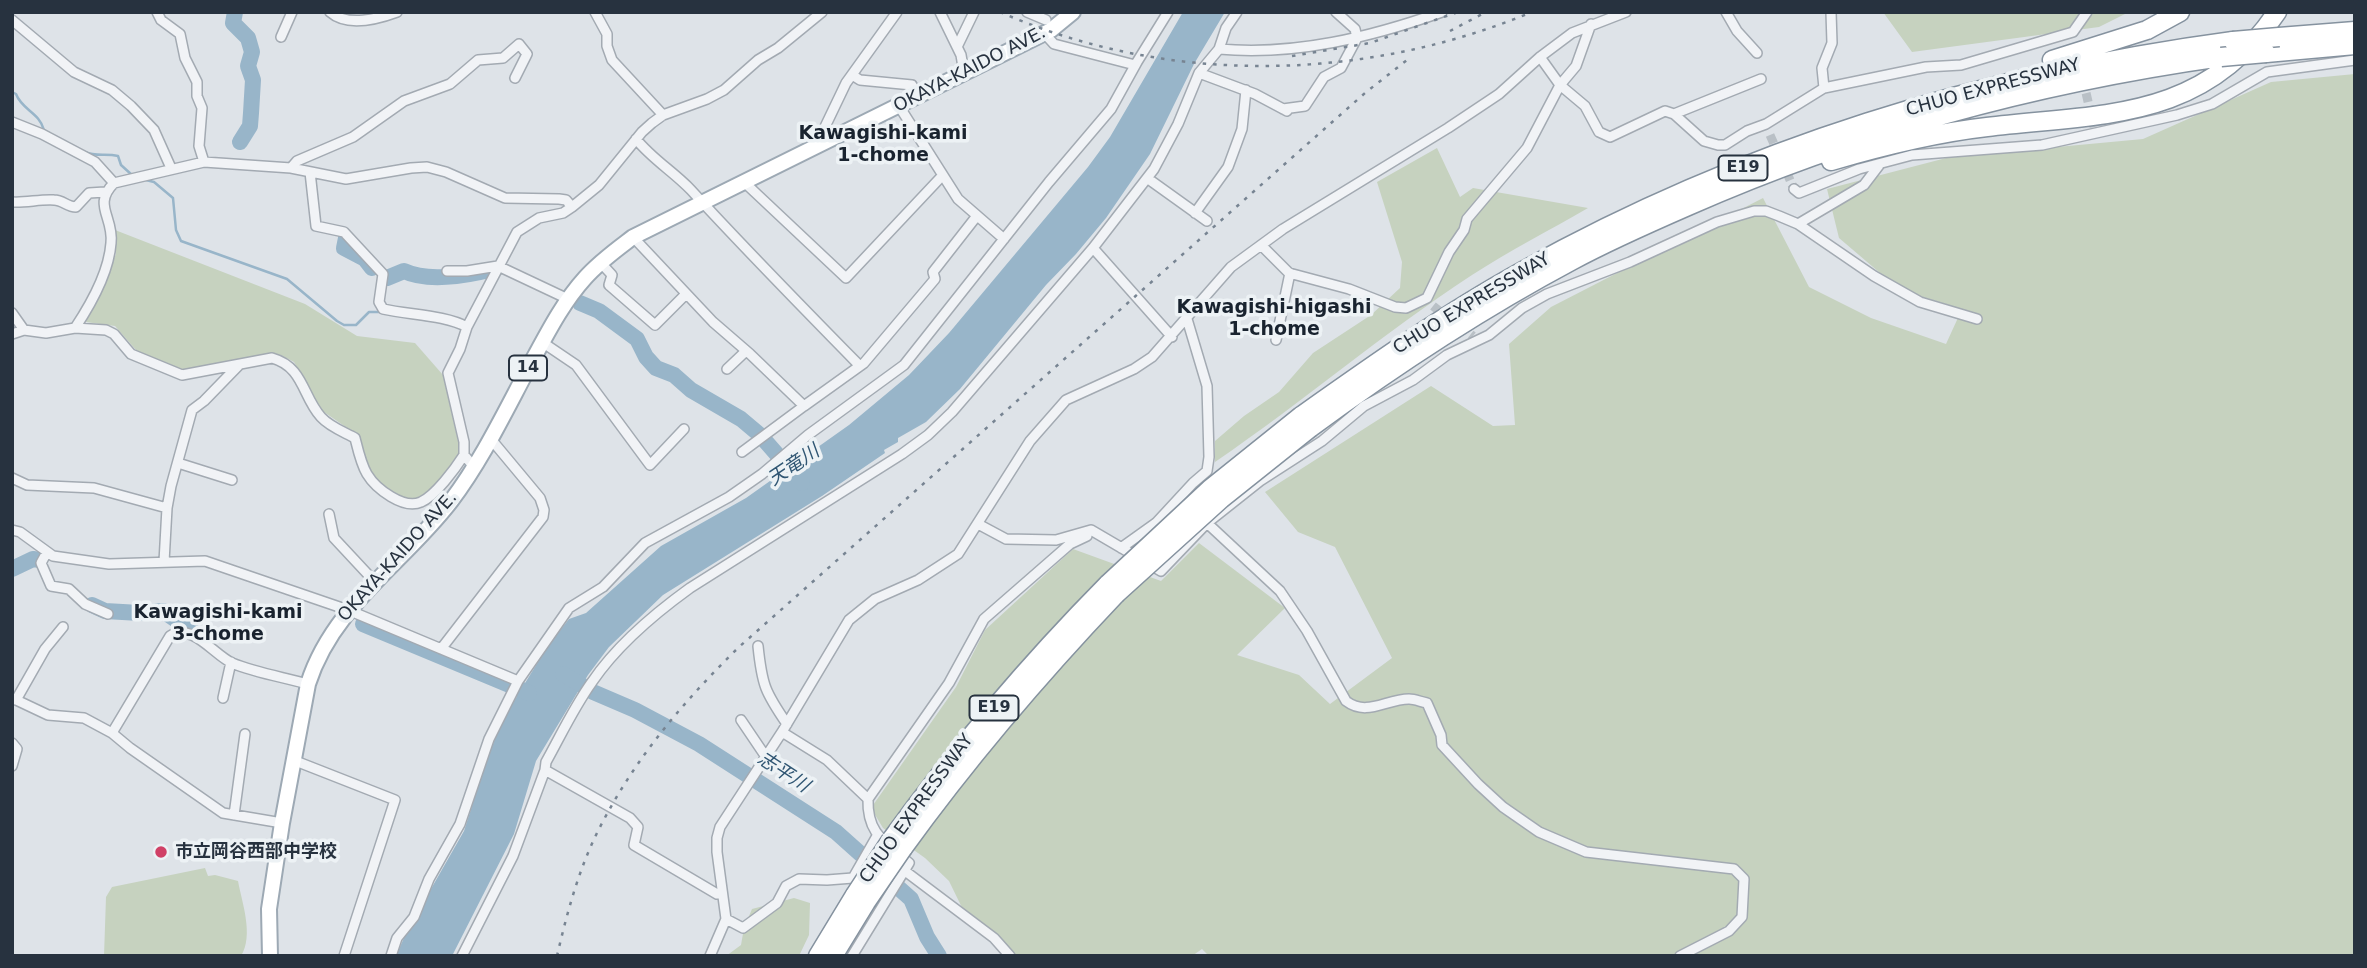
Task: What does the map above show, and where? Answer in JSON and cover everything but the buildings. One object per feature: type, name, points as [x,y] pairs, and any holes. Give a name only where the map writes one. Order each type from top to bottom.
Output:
[{"type":"highway","points":[[1502,300],[1673,221],[1825,163],[1895,143],[1953,132],[2128,112],[2180,96],[2219,73],[2249,48],[2277,12]]},
{"type":"highway","points":[[1388,355],[1475,293],[1566,241],[1658,196],[1805,138],[1902,105],[2095,48],[2147,30],[2174,16]]},
{"type":"highway","name":"CHUO EXPRESSWAY","points":[[1306,422],[1388,355],[1480,296],[1570,246],[1660,202],[1784,152],[1902,112],[2039,74],[2134,55],[2233,41],[2355,31]]},
{"type":"highway","name":"CHUO EXPRESSWAY","points":[[818,956],[890,841],[985,740],[1112,589],[1210,489],[1306,422],[1502,300],[1574,259],[1655,220],[1768,173],[1858,140],[1951,112],[2136,70],[2266,52],[2355,45]]},
{"type":"highway","name":"CHUO EXPRESSWAY","points":[[833,956],[858,892]]},
{"type":"main road","name":"OKAYA-KAIDO AVE.","points":[[270,956],[269,909],[282,823],[308,684],[324,644],[348,610],[450,502],[474,467],[568,299],[600,262],[633,237],[964,73],[1045,24],[1073,12]]},
{"type":"street","points":[[157,12],[161,20],[180,34],[185,58],[197,82],[197,96],[202,108],[199,146],[204,162]]},
{"type":"street","points":[[281,37],[292,12]]},
{"type":"street","points":[[330,12],[343,19],[357,20],[377,19],[397,12]]},
{"type":"street","points":[[595,12],[607,34],[607,46],[612,60],[663,115]]},
{"type":"street","points":[[12,334],[24,330],[46,333],[75,328],[106,330],[114,334],[131,354],[182,375],[272,358],[291,366],[318,414],[325,421],[355,438],[368,475],[401,504],[423,502],[455,470],[464,455],[464,442],[448,373],[467,327],[517,232],[539,218],[563,213],[572,207],[599,185],[636,139],[663,115],[724,90],[758,60],[778,48],[822,12]]},
{"type":"street","points":[[826,142],[823,131],[852,75],[897,12]]},
{"type":"street","points":[[940,12],[957,47],[964,73]]},
{"type":"street","points":[[957,47],[974,12]]},
{"type":"street","points":[[1027,12],[1045,24],[1054,44],[1135,65]]},
{"type":"street","points":[[462,956],[513,856],[545,770],[545,762],[588,687],[604,665],[666,606],[690,588],[837,496],[928,435],[953,412],[1093,248],[1147,178],[1178,124],[1199,73],[1219,49],[1226,28],[1237,12]]},
{"type":"street","points":[[1199,73],[1246,90],[1286,110],[1305,106],[1324,77],[1341,68],[1357,38],[1355,29],[1336,12]]},
{"type":"street","points":[[1219,49],[1312,46],[1357,38],[1442,12]]},
{"type":"street","points":[[710,956],[726,919],[717,852],[720,827],[785,728],[849,620],[875,599],[918,580],[958,554],[1030,441],[1061,405],[1066,400],[1134,369],[1152,357],[1231,267],[1364,178],[1499,94],[1540,57],[1572,33],[1626,12]]},
{"type":"street","points":[[1726,12],[1737,31],[1757,53]]},
{"type":"street","points":[[1824,88],[1822,68],[1832,43],[1831,12]]},
{"type":"street","points":[[1540,57],[1560,85],[1585,106],[1599,132],[1610,137],[1665,111],[1674,114],[1704,141],[1725,145],[1766,124],[1824,88],[1926,67],[1961,65],[2073,35],[2087,12]]},
{"type":"street","points":[[391,956],[397,938],[414,917],[429,879],[460,824],[489,739],[518,681],[569,608],[603,587],[645,543],[751,482],[808,435],[904,365],[1111,109],[1165,14]]},
{"type":"street","points":[[12,20],[74,72],[112,90],[131,106],[154,130],[171,168]]},
{"type":"street","points":[[1261,245],[1290,273],[1349,289],[1395,307],[1406,308],[1430,302],[1449,252],[1464,230],[1467,219],[1527,148],[1560,85],[1576,66],[1591,24]]},
{"type":"street","points":[[291,168],[297,161],[353,137],[404,101],[450,84],[478,60],[503,58],[519,44],[527,54],[515,78]]},
{"type":"street","points":[[1794,189],[1799,193],[1881,163],[1912,155],[2042,145],[2095,130],[2177,115],[2212,104],[2267,72],[2355,60]]},
{"type":"street","points":[[852,75],[860,80],[912,85],[917,96]]},
{"type":"street","points":[[1674,114],[1761,79]]},
{"type":"street","points":[[1195,213],[1228,167],[1242,130],[1246,90]]},
{"type":"street","points":[[899,106],[958,199],[1004,239]]},
{"type":"street","points":[[12,122],[42,134],[95,162],[114,183]]},
{"type":"street","points":[[1766,124],[1770,135]]},
{"type":"street","points":[[636,139],[645,150],[680,178],[859,365]]},
{"type":"street","points":[[75,328],[95,296],[111,245],[111,232],[103,203],[105,192],[114,183],[171,168],[204,162],[291,168],[346,179],[427,167],[446,172],[505,198],[559,199],[566,200],[572,207]]},
{"type":"street","points":[[1798,225],[1864,185],[1881,163]]},
{"type":"street","points":[[310,172],[316,226],[344,232],[383,274],[379,302],[383,309],[447,319],[467,327]]},
{"type":"street","points":[[744,182],[846,278],[942,176]]},
{"type":"street","points":[[1147,178],[1207,220]]},
{"type":"street","points":[[12,202],[53,199],[61,200],[69,207],[76,207],[89,193],[105,192]]},
{"type":"street","points":[[978,524],[1006,539],[1056,540],[1091,530],[1161,571],[1207,523],[1260,481],[1322,441],[1364,406],[1413,380],[1475,339],[1489,335],[1522,308],[1547,294],[1630,262],[1717,222],[1754,211],[1766,211],[1798,225],[1862,268],[1920,302],[1977,319]]},
{"type":"street","points":[[743,453],[864,363],[935,279],[933,272],[976,217]]},
{"type":"street","points":[[633,237],[685,295],[804,406]]},
{"type":"street","points":[[1093,248],[1172,337]]},
{"type":"street","points":[[600,262],[612,275],[609,285],[655,325],[685,295]]},
{"type":"street","points":[[447,271],[498,266],[568,299]]},
{"type":"street","points":[[1276,340],[1290,273]]},
{"type":"street","points":[[12,313],[24,330]]},
{"type":"street","points":[[1121,548],[1156,523],[1207,471],[1207,386],[1187,319]]},
{"type":"street","points":[[542,342],[576,365],[650,465],[684,429]]},
{"type":"street","points":[[727,369],[746,351]]},
{"type":"street","points":[[164,562],[167,508],[192,410],[240,364]]},
{"type":"street","points":[[441,649],[543,517],[540,498],[490,438]]},
{"type":"street","points":[[464,455],[474,467]]},
{"type":"street","points":[[178,463],[232,480]]},
{"type":"street","points":[[12,478],[27,485],[94,488],[167,508]]},
{"type":"street","points":[[329,513],[334,538],[375,582]]},
{"type":"street","points":[[1207,523],[1280,591],[1307,631],[1346,701],[1355,708],[1370,708],[1409,699],[1427,703],[1441,735],[1442,746],[1503,807],[1539,832],[1587,852],[1734,869],[1744,879],[1742,917],[1729,931],[1680,956]]},
{"type":"street","points":[[12,530],[20,532],[53,556],[109,564],[205,561],[348,610],[518,681]]},
{"type":"street","points":[[852,956],[909,863],[867,815],[868,799],[949,683],[985,619],[1070,544],[1084,537],[1099,535]]},
{"type":"street","points":[[47,552],[41,563],[51,586],[69,589],[85,604],[108,614]]},
{"type":"street","points":[[63,627],[45,649],[14,699],[48,715],[84,718],[113,733],[130,748],[223,813],[282,823]]},
{"type":"street","points":[[113,733],[170,636],[176,632],[186,633],[208,644],[231,662],[308,684]]},
{"type":"street","points":[[758,646],[762,682],[785,728],[827,760],[868,799]]},
{"type":"street","points":[[223,698],[231,662]]},
{"type":"street","points":[[741,720],[766,757]]},
{"type":"street","points":[[234,815],[245,734]]},
{"type":"street","points":[[12,743],[17,749],[12,766]]},
{"type":"street","points":[[293,760],[395,800],[344,956]]},
{"type":"street","points":[[545,770],[630,818],[638,827],[634,845],[717,894],[722,893]]},
{"type":"street","points":[[858,892],[890,841]]},
{"type":"street","points":[[905,871],[994,938],[1010,956]]},
{"type":"street","points":[[726,919],[743,928],[777,903],[786,886],[799,879],[827,880],[885,899]]},
{"type":"green space","points":[[1883,12],[2129,12],[2099,27],[1912,52]]},
{"type":"green space","points":[[2355,74],[2355,956],[1209,956],[1202,949],[1192,956],[1010,956],[968,920],[949,881],[925,858],[883,828],[871,808],[956,687],[985,630],[1073,549],[1161,581],[1199,543],[1285,608],[1237,655],[1299,675],[1330,704],[1392,658],[1335,547],[1298,532],[1265,492],[1431,386],[1493,426],[1515,425],[1509,344],[1551,307],[1763,198],[1809,287],[1871,318],[1946,344],[1962,309],[1900,290],[1839,238],[1827,189],[1950,157],[2143,139],[2271,82]]},
{"type":"green space","points":[[1437,148],[1460,197],[1473,188],[1588,208],[1500,258],[1439,297],[1215,462],[1215,441],[1244,416],[1279,392],[1313,353],[1371,315],[1400,288],[1402,262],[1377,182]]},
{"type":"green space","points":[[115,230],[305,304],[357,336],[415,343],[443,375],[460,450],[450,471],[424,496],[413,500],[403,499],[386,488],[369,470],[356,434],[321,410],[294,362],[281,355],[268,354],[186,371],[171,367],[136,350],[115,326],[86,322],[116,254]]},
{"type":"green space","points":[[205,868],[208,876],[215,875],[238,881],[247,929],[245,948],[241,956],[104,956],[106,897],[112,887]]},
{"type":"green space","points":[[794,898],[810,903],[809,935],[799,956],[726,956],[741,945],[752,909]]},
{"type":"water","name":"天竜川","points":[[1183,12],[1225,12],[1194,64],[1150,154],[1106,218],[1076,254],[1046,285],[960,389],[926,422],[898,438],[898,442],[884,450],[885,453],[822,496],[663,595],[609,647],[588,675],[536,761],[514,834],[452,956],[396,956],[407,931],[464,831],[503,719],[549,644],[569,619],[586,613],[661,546],[746,498],[849,425],[909,375],[949,333],[1088,167],[1110,137]]},
{"type":"waterway","points":[[235,12],[233,23],[248,38],[252,52],[248,66],[253,80],[250,126],[240,142]]},
{"type":"waterway","points":[[12,92],[38,119],[44,130],[54,136]]},
{"type":"waterway","points":[[85,152],[118,156],[121,165],[132,175]]},
{"type":"waterway","points":[[142,179],[154,182],[173,198],[176,230],[181,241],[287,279],[344,325],[356,325],[369,312],[381,312]]},
{"type":"waterway","points":[[346,238],[344,248],[365,259],[372,268]]},
{"type":"waterway","points":[[387,278],[404,271],[435,277],[489,270]]},
{"type":"waterway","name":"天竜川","points":[[580,303],[599,311],[637,339],[646,357],[656,368],[674,375],[691,390],[741,419],[760,435],[802,483]]},
{"type":"waterway","points":[[394,315],[426,320]]},
{"type":"waterway","points":[[12,569],[33,559],[40,560]]},
{"type":"waterway","points":[[92,605],[105,611],[163,611],[195,633]]},
{"type":"waterway","points":[[363,624],[529,693]]},
{"type":"waterway","name":"志平川","points":[[563,674],[593,692],[635,710],[699,744],[836,832],[911,899],[927,937],[939,956]]},
{"type":"tunnel","points":[[2083,80],[2094,127]]},
{"type":"tunnel","points":[[1770,135],[1794,189]]},
{"type":"tunnel","points":[[1433,306],[1448,318]]},
{"type":"tunnel","points":[[1460,326],[1473,336]]},
{"type":"railway","points":[[1000,12],[1064,36],[1130,53],[1198,63],[1266,66],[1334,62],[1402,52],[1468,35],[1532,12]]},
{"type":"railway","points":[[1292,56],[1370,43],[1458,12]]},
{"type":"railway","points":[[1450,31],[1486,12]]},
{"type":"railway","points":[[557,956],[580,875],[613,803],[661,732],[718,668],[1365,93],[1407,60]]},
{"type":"place","name":"市立岡谷西部中学校","points":[[161,852]]},
{"type":"district","name":"Kawagishi-kami 1-chome","points":[[883,145]]},
{"type":"district","name":"Kawagishi-higashi 1-chome","points":[[1274,319]]},
{"type":"district","name":"Kawagishi-kami 3-chome","points":[[218,624]]}]
